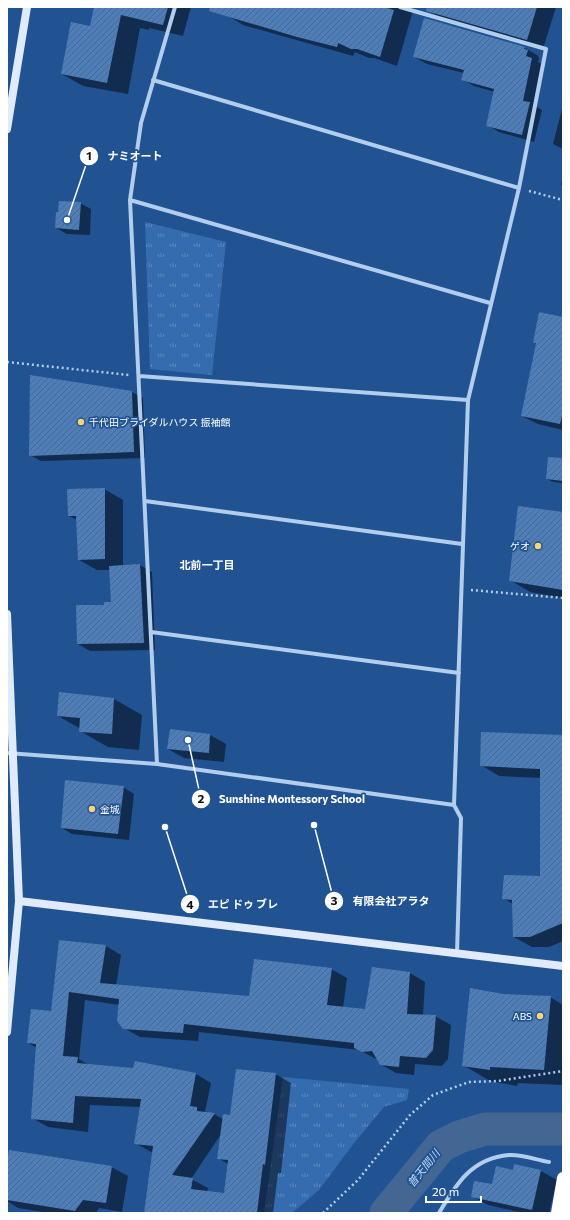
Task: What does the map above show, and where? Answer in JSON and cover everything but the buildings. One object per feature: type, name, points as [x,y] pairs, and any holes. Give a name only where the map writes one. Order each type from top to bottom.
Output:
[{"type":"highway","points":[[557,1213],[563,1178]]},
{"type":"street","points":[[7,129],[27,7]]},
{"type":"street","points":[[157,764],[130,200],[141,123],[175,7]]},
{"type":"street","points":[[400,7],[546,49],[519,188],[490,303],[468,400],[454,805],[461,818],[457,953]]},
{"type":"street","points":[[153,80],[519,188]]},
{"type":"street","points":[[130,200],[490,303]]},
{"type":"street","points":[[139,376],[468,400]]},
{"type":"street","points":[[145,500],[462,544]]},
{"type":"street","points":[[7,614],[10,753],[20,901],[7,1032]]},
{"type":"street","points":[[151,632],[459,673]]},
{"type":"street","points":[[10,753],[157,764],[454,805]]},
{"type":"street","points":[[20,901],[563,966]]},
{"type":"street","points":[[439,1213],[453,1189],[469,1170],[489,1159],[510,1155],[549,1162]]},
{"type":"path","points":[[519,188],[563,200]]},
{"type":"path","points":[[7,362],[139,376]]},
{"type":"path","points":[[461,590],[563,598]]},
{"type":"path","points":[[323,1213],[358,1180],[410,1115],[433,1095],[469,1082],[498,1081],[563,1071]]},
{"type":"green space","points":[[145,222],[226,242],[212,375],[150,369]]},
{"type":"green space","points":[[283,1077],[409,1089],[407,1100],[384,1107],[354,1143],[319,1190],[292,1213],[264,1213]]},
{"type":"waterway","name":"普天間川","points":[[386,1213],[441,1146],[459,1137],[485,1129],[563,1129]]},
{"type":"place","name":"ナミオート","points":[[67,220]]},
{"type":"place","name":"千代田ブライダルハウス 振袖館","points":[[81,422]]},
{"type":"place","name":"ゲオ","points":[[538,546]]},
{"type":"place","name":"Sunshine Montessory School","points":[[188,740]]},
{"type":"place","name":"金城","points":[[92,809]]},
{"type":"place","name":"有限会社アラタ","points":[[314,825]]},
{"type":"place","name":"エピ ドゥ ブレ","points":[[165,827]]},
{"type":"place","name":"ABS","points":[[540,1016]]},
{"type":"district","name":"北前一丁目","points":[[207,564]]}]
